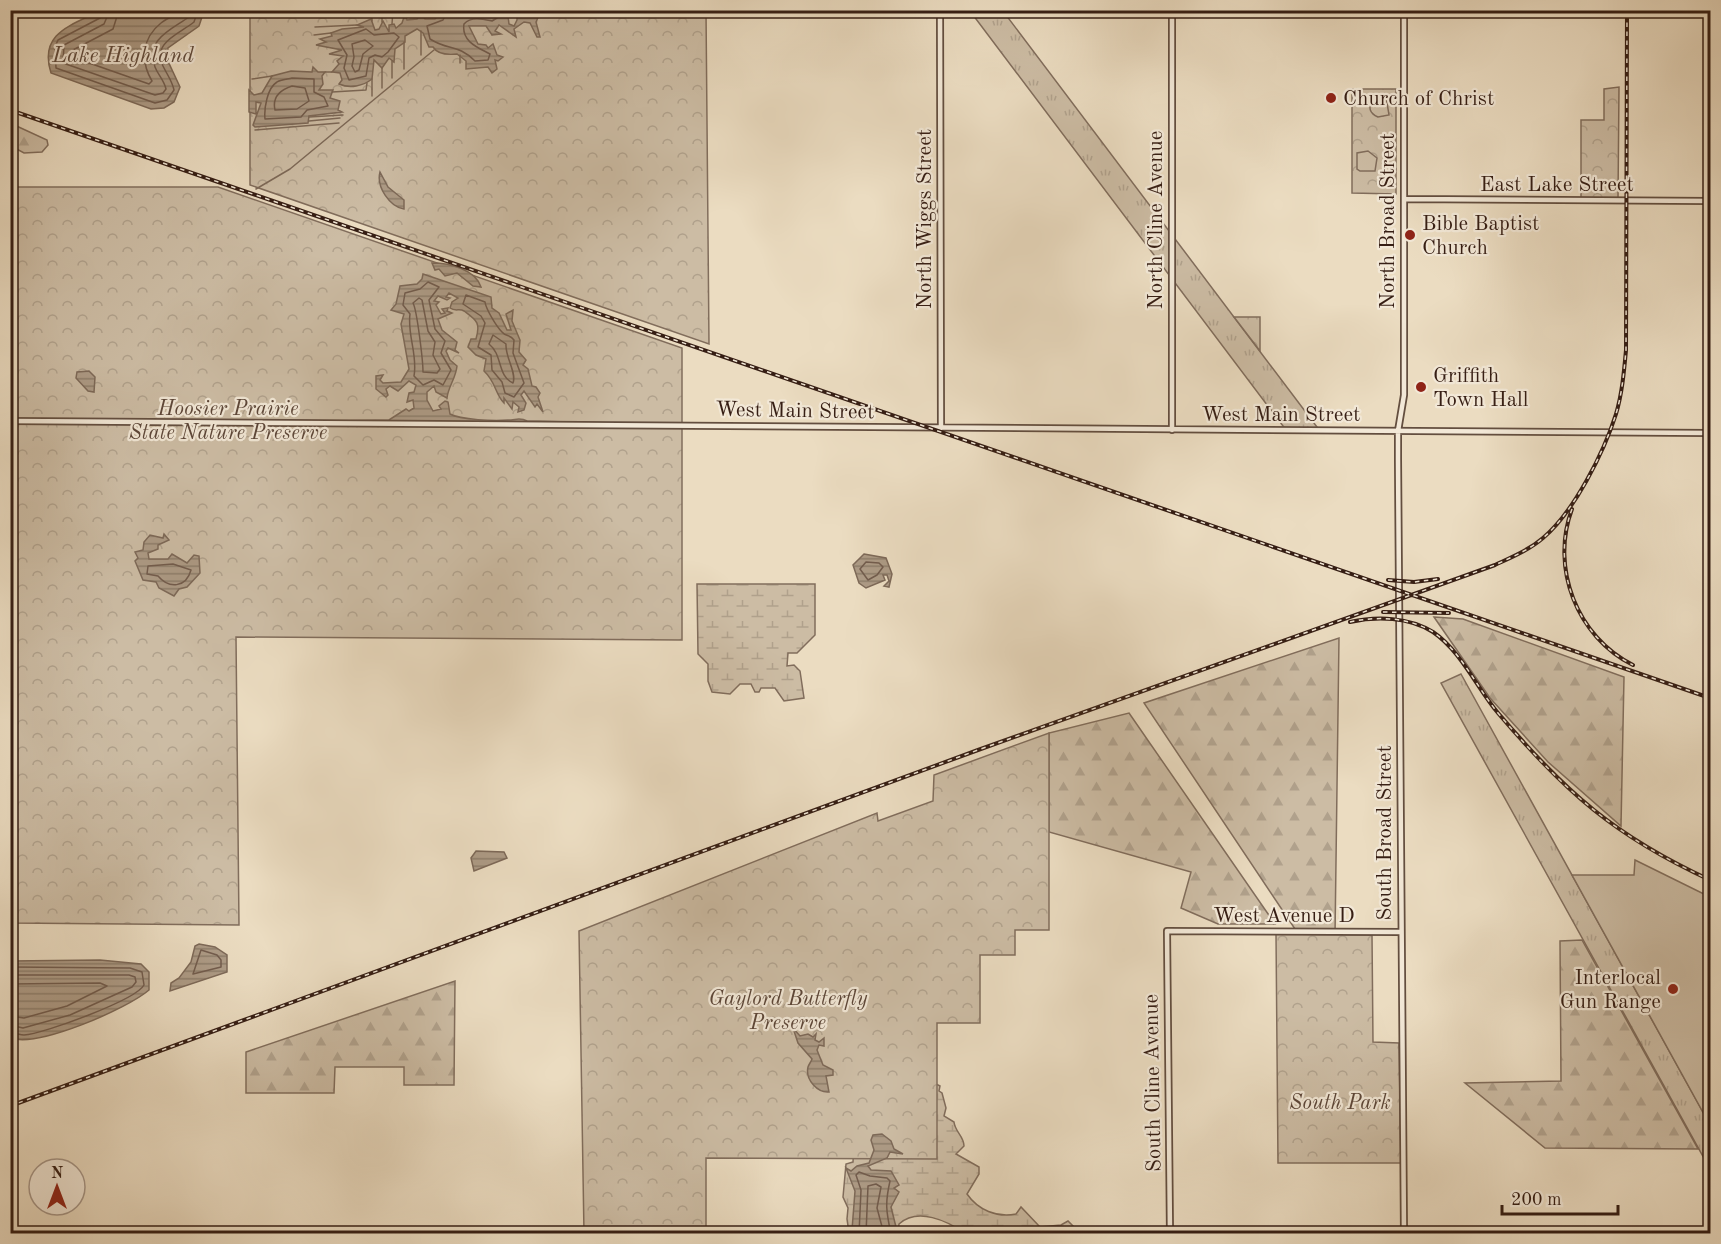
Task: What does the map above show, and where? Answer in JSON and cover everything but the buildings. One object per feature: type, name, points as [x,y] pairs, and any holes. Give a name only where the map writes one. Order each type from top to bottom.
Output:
[{"type":"street","name":"North Wiggs Street","points":[[940,10],[940,428]]},
{"type":"street","name":"North Cline Avenue","points":[[1172,10],[1172,430]]},
{"type":"street","name":"North Broad Street","points":[[1398,432],[1404,395],[1404,10]]},
{"type":"street","name":"East Lake Street","points":[[1404,199],[1710,201]]},
{"type":"street","name":"West Main Street","points":[[10,421],[1710,433]]},
{"type":"street","name":"South Broad Street","points":[[1398,432],[1404,1233]]},
{"type":"street","name":"West Avenue D","points":[[1167,931],[1401,932]]},
{"type":"street","name":"South Cline Avenue","points":[[1167,931],[1170,1233]]},
{"type":"green space","points":[[250,11],[706,11],[709,344],[250,185]]},
{"type":"green space","points":[[970,11],[1003,11],[1320,431],[1286,430]]},
{"type":"green space","points":[[1619,87],[1618,199],[1581,198],[1581,120],[1604,120],[1604,89]]},
{"type":"green space","points":[[1352,89],[1396,89],[1396,194],[1352,193]]},
{"type":"green space","points":[[1371,96],[1386,97],[1389,115],[1378,117],[1372,113]]},
{"type":"green space","points":[[10,123],[47,140],[48,145],[42,152],[24,153],[15,148],[11,149]]},
{"type":"green space","points":[[1368,151],[1377,158],[1375,171],[1360,171],[1357,169],[1357,153]]},
{"type":"green space","name":"Hoosier Prairie State Nature Preserve","points":[[11,187],[218,187],[682,348],[682,640],[236,637],[239,925],[11,923]]},
{"type":"green space","points":[[1234,317],[1260,317],[1260,351]]},
{"type":"green space","points":[[697,584],[815,584],[815,635],[797,653],[788,653],[787,666],[794,665],[800,671],[804,698],[784,701],[775,688],[761,688],[759,692],[755,692],[751,684],[740,684],[730,694],[712,692],[708,681],[708,664],[698,654]]},
{"type":"green space","points":[[1434,617],[1463,619],[1624,677],[1621,826],[1548,762],[1490,698]]},
{"type":"green space","points":[[1339,638],[1335,936],[1297,932],[1144,703]]},
{"type":"green space","points":[[1461,674],[1710,1125],[1710,1169],[1441,683]]},
{"type":"green space","points":[[1129,713],[1275,924],[1218,924],[1181,908],[1191,872],[1049,832],[1049,733]]},
{"type":"green space","name":"Gaylord Butterfly Preserve","points":[[1049,733],[1049,930],[1015,930],[1015,955],[980,955],[980,1023],[937,1023],[937,1159],[706,1158],[706,1233],[584,1233],[579,931],[877,813],[878,821],[933,801],[934,775]]},
{"type":"green space","name":"Interlocal Gun Range","points":[[1635,860],[1710,897],[1710,1125],[1572,875],[1634,875]]},
{"type":"green space","name":"South Park","points":[[1276,934],[1372,935],[1373,1042],[1399,1043],[1401,1163],[1278,1163]]},
{"type":"green space","points":[[1582,940],[1698,1149],[1545,1148],[1465,1083],[1561,1081],[1560,941]]},
{"type":"green space","points":[[455,981],[454,1085],[404,1085],[404,1067],[335,1067],[334,1093],[246,1093],[246,1052]]},
{"type":"green space","points":[[934,1083],[940,1086],[939,1091],[942,1093],[946,1108],[944,1116],[954,1122],[964,1143],[956,1154],[979,1167],[979,1174],[967,1194],[971,1200],[988,1212],[1002,1215],[1016,1214],[1021,1207],[1040,1227],[1061,1225],[1068,1221],[1080,1233],[965,1233],[941,1220],[923,1216],[907,1219],[899,1224],[898,1233],[849,1233],[848,1208],[843,1197],[846,1164],[853,1162],[854,1145]]},
{"type":"water","name":"Lake Highland","points":[[102,10],[204,11],[199,26],[168,48],[167,59],[180,87],[174,102],[164,108],[151,109],[51,73],[48,59],[49,48],[54,39],[70,26]]},
{"type":"water","points":[[420,11],[425,19],[435,19],[442,11],[501,11],[505,17],[508,16],[509,24],[514,26],[517,17],[510,15],[513,11],[541,11],[536,22],[540,37],[537,37],[530,23],[524,22],[514,29],[516,37],[499,25],[495,31],[501,34],[492,35],[486,26],[469,26],[478,44],[486,45],[488,48],[493,44],[497,55],[503,57],[498,61],[495,60],[497,69],[492,73],[488,67],[466,69],[466,61],[457,54],[444,54],[429,47],[423,33],[417,29],[405,36],[405,42],[395,49],[394,62],[389,58],[382,68],[374,60],[372,79],[361,85],[352,86],[339,84],[342,80],[340,73],[332,72],[339,64],[337,61],[343,56],[329,54],[342,50],[316,45],[326,42],[320,39],[332,36],[331,33],[342,29],[364,27],[357,25],[371,19],[375,30],[379,29],[383,21],[389,32],[389,25],[394,24],[396,28],[402,23],[405,14],[407,20],[417,19]]},
{"type":"water","points":[[313,67],[318,72],[325,72],[322,76],[323,84],[319,90],[333,90],[330,98],[340,101],[338,110],[342,112],[309,116],[308,123],[255,127],[253,125],[261,103],[256,102],[256,114],[249,112],[249,90],[254,95],[262,93],[272,76],[291,71],[312,72]]},
{"type":"water","points":[[380,172],[388,187],[404,200],[404,209],[394,204],[385,195],[380,184]]},
{"type":"water","points":[[432,263],[461,268],[473,276],[481,287],[473,286],[457,273],[445,276],[439,269],[435,270]]},
{"type":"water","points":[[423,274],[491,297],[492,308],[499,313],[507,330],[511,330],[506,314],[513,310],[512,321],[520,340],[519,352],[526,360],[523,365],[528,369],[532,386],[536,387],[540,393],[538,397],[543,412],[537,404],[535,407],[524,391],[521,395],[526,403],[524,410],[518,412],[519,407],[513,402],[512,409],[504,398],[504,403],[484,371],[486,359],[476,355],[468,347],[471,339],[476,339],[478,325],[464,311],[450,308],[452,302],[458,298],[449,293],[446,297],[450,298],[447,300],[438,296],[434,301],[439,302],[436,305],[441,314],[445,313],[442,309],[448,308],[447,311],[452,313],[438,319],[442,330],[457,342],[455,350],[459,353],[448,348],[446,351],[450,360],[457,366],[447,398],[436,392],[434,386],[427,392],[427,400],[433,411],[441,409],[439,406],[445,401],[448,402],[450,414],[469,419],[617,423],[336,421],[389,420],[406,409],[409,411],[414,408],[413,400],[407,402],[409,393],[414,392],[416,385],[409,381],[398,391],[390,386],[386,389],[388,395],[386,397],[376,389],[376,376],[383,375],[380,380],[383,383],[401,382],[409,369],[401,324],[404,314],[391,310],[396,304],[400,286],[417,284]]},
{"type":"water","points":[[89,371],[95,377],[94,392],[88,391],[76,378],[77,372]]},
{"type":"water","points":[[164,534],[169,540],[158,545],[158,549],[148,553],[149,559],[168,559],[172,554],[187,563],[194,555],[199,556],[200,573],[187,587],[179,589],[174,596],[159,588],[156,582],[143,580],[135,561],[138,558],[135,552],[143,550],[144,542],[150,535],[163,538]]},
{"type":"water","points":[[864,554],[886,558],[892,574],[889,587],[884,586],[889,581],[887,575],[883,575],[885,580],[866,588],[859,583],[853,565]]},
{"type":"water","points":[[476,851],[504,852],[507,858],[474,871],[471,858]]},
{"type":"water","points":[[199,944],[215,947],[227,955],[227,972],[170,991],[171,983],[179,978],[191,962],[195,946]]},
{"type":"water","points":[[100,960],[141,964],[149,972],[149,990],[122,1007],[82,1025],[40,1037],[23,1040],[11,1038],[11,961]]},
{"type":"water","points":[[793,1028],[800,1036],[808,1034],[813,1037],[816,1034],[815,1040],[819,1042],[824,1038],[824,1046],[819,1045],[817,1050],[823,1065],[833,1070],[833,1075],[826,1076],[829,1092],[817,1088],[810,1081],[808,1067],[812,1059],[798,1043]]},
{"type":"water","points":[[882,1134],[891,1141],[894,1149],[903,1154],[890,1152],[887,1158],[868,1166],[871,1170],[891,1171],[899,1185],[894,1188],[899,1192],[891,1207],[897,1231],[896,1233],[854,1233],[852,1230],[855,1191],[846,1168],[851,1171],[857,1166],[869,1163],[874,1150],[871,1140],[873,1135]]},
{"type":"waterway","points":[[372,10],[372,21]]},
{"type":"waterway","points":[[382,10],[382,22]]},
{"type":"waterway","points":[[392,24],[393,10]]},
{"type":"waterway","points":[[414,10],[414,17]]},
{"type":"waterway","points":[[315,27],[357,25]]},
{"type":"waterway","points":[[421,31],[421,55]]},
{"type":"waterway","points":[[314,35],[331,33]]},
{"type":"waterway","points":[[404,42],[404,69]]},
{"type":"waterway","points":[[256,189],[290,169],[434,50]]},
{"type":"waterway","points":[[460,55],[460,63]]},
{"type":"waterway","points":[[392,61],[392,78]]},
{"type":"waterway","points":[[382,68],[382,88]]},
{"type":"waterway","points":[[325,72],[332,72]]},
{"type":"waterway","points":[[252,79],[272,76]]},
{"type":"waterway","points":[[372,79],[372,96]]},
{"type":"waterway","points":[[332,92],[366,90],[367,83]]},
{"type":"waterway","points":[[309,117],[343,115]]},
{"type":"waterway","points":[[309,121],[340,118]]},
{"type":"waterway","points":[[255,130],[339,123]]},
{"type":"railway","points":[[10,1106],[978,750],[1495,565],[1532,546],[1555,527],[1587,481],[1611,429],[1621,391],[1626,350],[1627,10]]},
{"type":"railway","points":[[10,110],[1710,698]]},
{"type":"railway","points":[[1572,509],[1566,531],[1564,554],[1573,599],[1583,619],[1597,637],[1613,653],[1633,665]]},
{"type":"railway","points":[[1388,580],[1414,582],[1438,579]]},
{"type":"railway","points":[[1383,612],[1449,613]]},
{"type":"railway","points":[[1350,622],[1393,619],[1414,623],[1433,632],[1452,649],[1498,713],[1546,767],[1570,789],[1594,810],[1646,847],[1710,880]]},
{"type":"place","name":"Church of Christ","points":[[1331,98]]},
{"type":"place","name":"Bible Baptist Church","points":[[1410,235]]},
{"type":"place","name":"Griffith Town Hall","points":[[1421,387]]},
{"type":"place","name":"Interlocal Gun Range","points":[[1673,989]]}]
